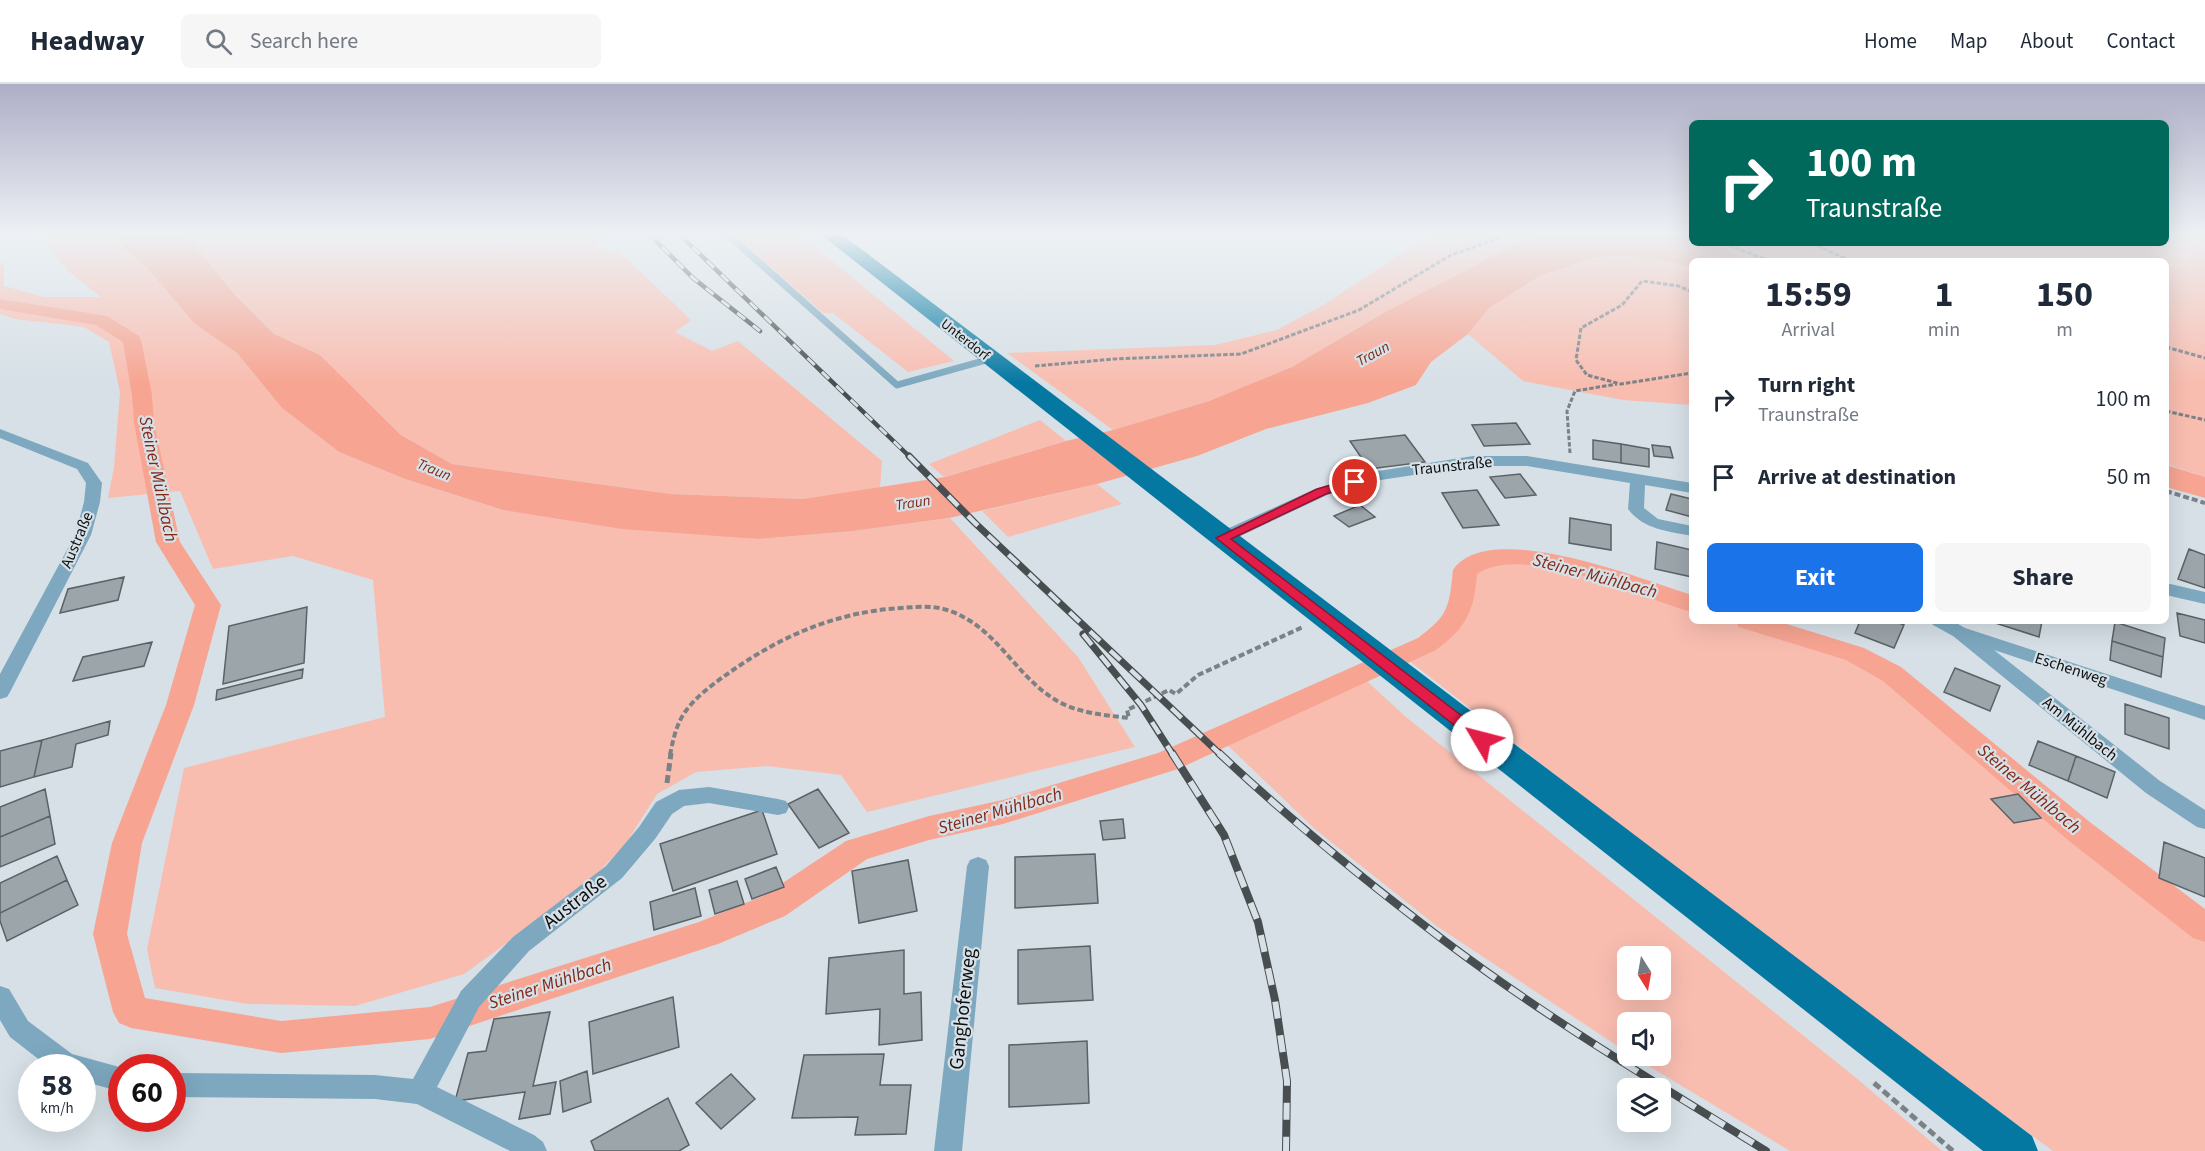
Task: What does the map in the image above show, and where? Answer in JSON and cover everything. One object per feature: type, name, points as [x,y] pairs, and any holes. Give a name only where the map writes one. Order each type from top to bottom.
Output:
[{"type":"main road","name":"Unterdorf","points":[[892,283],[2017,1151]]},
{"type":"street","name":"Austraße","points":[[0,433],[83,466],[94,483],[93,502],[82,535],[0,692]]},
{"type":"street","name":"Traunstraße","points":[[1222,538],[1321,492],[1372,477],[1473,461],[1527,461],[1689,488]]},
{"type":"street","points":[[1638,479],[1636,509],[1653,523],[1689,530]]},
{"type":"street","points":[[2169,589],[2205,598]]},
{"type":"street","name":"Eschenweg","points":[[1944,624],[1959,632],[2205,713]]},
{"type":"street","name":"Am Mühlbach","points":[[1959,632],[2153,787],[2205,821]]},
{"type":"street","points":[[664,808],[679,798],[709,795],[778,807]]},
{"type":"street","name":"Austraße","points":[[420,1092],[470,999],[521,944],[614,872],[647,833],[664,808]]},
{"type":"street","name":"Ganghoferweg","points":[[948,1151],[978,866]]},
{"type":"street","points":[[0,997],[19,1029],[52,1054]]},
{"type":"street","points":[[186,1085],[375,1087],[420,1092],[524,1144],[533,1151]]},
{"type":"lane","points":[[782,283],[897,385],[996,363]]},
{"type":"path","points":[[996,363],[1240,354],[1359,310],[1405,283]]},
{"type":"path","points":[[1621,384],[1587,375],[1576,360],[1581,328],[1622,305],[1641,283]]},
{"type":"path","points":[[1655,283],[1679,286],[1689,291]]},
{"type":"path","points":[[2169,348],[2205,358]]},
{"type":"path","points":[[1570,467],[1567,411],[1575,391],[1689,373]]},
{"type":"path","points":[[2169,412],[2205,420]]},
{"type":"path","points":[[2169,492],[2205,503]]},
{"type":"path","points":[[664,808],[673,738],[681,720],[696,700],[746,660],[786,636],[831,618],[870,610],[919,607],[945,609],[972,620],[988,633],[1048,696],[1085,712],[1129,718],[1127,710],[1168,690],[1176,694],[1198,675],[1302,628]]},
{"type":"shaded area","points":[[0,283],[4,283],[4,286],[44,297],[101,297],[83,283],[160,283],[195,324],[237,353],[282,408],[339,452],[405,479],[503,510],[758,539],[853,531],[950,518],[1078,657],[1135,747],[867,812],[841,775],[767,766],[696,772],[657,794],[625,845],[583,888],[464,974],[355,1006],[248,1004],[155,988],[147,949],[184,768],[385,717],[373,580],[293,556],[213,569],[180,491],[108,498],[114,467],[120,392],[109,342],[84,327],[15,319],[0,314]]},
{"type":"shaded area","points":[[225,283],[652,283],[691,320],[675,332],[712,351],[738,341],[882,461],[880,488],[803,499],[671,494],[452,464],[401,435],[320,355],[274,334]]},
{"type":"shaded area","points":[[789,283],[859,283],[954,361],[908,372],[833,313],[823,313]]},
{"type":"shaded area","points":[[1357,283],[1441,283],[1387,311],[1292,367],[1209,401],[1113,430],[1007,353],[1215,345],[1277,330],[1325,304]]},
{"type":"shaded area","points":[[1529,283],[1689,283],[1689,405],[1623,400],[1523,381],[1468,334],[1489,308]]},
{"type":"shaded area","points":[[2169,283],[2205,283],[2205,477],[2169,465]]},
{"type":"shaded area","points":[[1040,420],[1066,441],[944,477],[929,464]]},
{"type":"shaded area","points":[[1097,484],[1122,504],[1008,537],[982,511]]},
{"type":"shaded area","points":[[1526,550],[1689,600],[1689,624],[1767,624],[1862,653],[2205,920],[2205,1151],[2053,1151],[1749,926],[1398,652],[1419,642],[1452,615],[1457,575],[1472,559]]},
{"type":"shaded area","points":[[1357,672],[1406,717],[1855,1077],[1942,1151],[1790,1151],[1649,1066],[1671,1066],[1671,1012],[1617,1012],[1617,1046],[1438,927],[1316,830],[1222,740]]},
{"type":"water","name":"Traun","points":[[160,283],[225,283],[274,334],[320,355],[401,435],[452,464],[671,494],[803,499],[945,477],[1209,401],[1292,367],[1387,311],[1441,283],[1529,283],[1489,308],[1468,334],[1431,362],[1416,385],[1368,403],[1266,429],[1197,456],[1097,484],[949,518],[853,531],[758,539],[622,529],[503,510],[405,479],[339,452],[282,408],[237,353],[195,324]]},
{"type":"water","points":[[2169,466],[2205,477],[2205,498],[2169,488]]},
{"type":"building","points":[[1516,423],[1530,444],[1484,446],[1472,425]]},
{"type":"building","points":[[1405,435],[1425,462],[1369,469],[1350,441]]},
{"type":"building","points":[[1593,440],[1621,444],[1621,463],[1593,459]]},
{"type":"building","points":[[1621,444],[1649,449],[1649,467],[1621,463]]},
{"type":"building","points":[[1652,445],[1670,447],[1673,458],[1654,456]]},
{"type":"building","points":[[1520,474],[1536,495],[1505,498],[1490,477]]},
{"type":"building","points":[[1477,490],[1499,525],[1463,528],[1442,493]]},
{"type":"building","points":[[1671,494],[1689,498],[1689,516],[1666,510]]},
{"type":"building","points":[[1360,505],[1375,517],[1349,527],[1334,516]]},
{"type":"building","points":[[1570,518],[1611,525],[1611,550],[1569,543]]},
{"type":"building","points":[[1657,542],[1689,549],[1689,576],[1655,569]]},
{"type":"building","points":[[2189,549],[2205,555],[2205,588],[2178,579]]},
{"type":"building","points":[[124,577],[118,600],[60,613],[68,589]]},
{"type":"building","points":[[307,607],[304,663],[223,684],[229,626]]},
{"type":"building","points":[[2177,613],[2205,620],[2205,643],[2180,636]]},
{"type":"building","points":[[1859,624],[1904,625],[1894,648],[1855,633]]},
{"type":"building","points":[[1998,624],[2041,624],[2039,637]]},
{"type":"building","points":[[2115,624],[2121,624],[2165,638],[2163,657],[2112,641]]},
{"type":"building","points":[[2112,641],[2163,657],[2161,677],[2110,660]]},
{"type":"building","points":[[152,642],[144,666],[73,681],[83,657]]},
{"type":"building","points":[[1955,668],[2000,686],[1990,711],[1944,692]]},
{"type":"building","points":[[303,669],[302,678],[216,700],[217,690]]},
{"type":"building","points":[[2125,704],[2169,718],[2169,749],[2125,734]]},
{"type":"building","points":[[110,721],[108,735],[76,744],[72,767],[34,777],[42,740]]},
{"type":"building","points":[[42,740],[34,777],[0,787],[0,751]]},
{"type":"building","points":[[2038,741],[2076,756],[2068,781],[2029,765]]},
{"type":"building","points":[[2076,756],[2115,772],[2107,798],[2068,781]]},
{"type":"building","points":[[45,789],[50,816],[0,837],[0,807]]},
{"type":"building","points":[[818,789],[849,833],[819,848],[788,804]]},
{"type":"building","points":[[2018,794],[2041,818],[2014,823],[1991,799]]},
{"type":"building","points":[[762,810],[777,854],[673,891],[660,844]]},
{"type":"building","points":[[50,816],[55,844],[0,867],[0,837]]},
{"type":"building","points":[[1123,819],[1125,838],[1103,840],[1100,821]]},
{"type":"building","points":[[2164,842],[2205,858],[2205,897],[2159,878]]},
{"type":"building","points":[[1095,854],[1098,903],[1015,908],[1015,857]]},
{"type":"building","points":[[57,856],[67,880],[0,913],[0,883]]},
{"type":"building","points":[[908,860],[917,911],[859,923],[852,871]]},
{"type":"building","points":[[776,867],[784,887],[752,899],[745,879]]},
{"type":"building","points":[[67,880],[78,905],[7,941],[0,921],[0,913]]},
{"type":"building","points":[[737,881],[744,904],[715,914],[709,890]]},
{"type":"building","points":[[695,888],[701,916],[654,930],[650,902]]},
{"type":"building","points":[[1090,946],[1093,1000],[1018,1004],[1018,950]]},
{"type":"building","points":[[904,950],[904,994],[921,992],[922,1040],[879,1045],[880,1009],[826,1014],[829,958]]},
{"type":"building","points":[[673,997],[679,1047],[593,1074],[589,1022]]},
{"type":"building","points":[[550,1012],[533,1086],[556,1082],[550,1114],[519,1119],[525,1092],[455,1101],[468,1053],[486,1051],[494,1019]]},
{"type":"building","points":[[1087,1041],[1089,1103],[1009,1107],[1009,1045]]},
{"type":"building","points":[[884,1054],[880,1085],[911,1085],[906,1134],[855,1135],[858,1117],[792,1118],[804,1055]]},
{"type":"building","points":[[587,1071],[591,1102],[563,1112],[560,1081]]},
{"type":"building","points":[[731,1074],[755,1099],[721,1129],[696,1103]]},
{"type":"building","points":[[668,1098],[689,1145],[679,1151],[595,1151],[591,1141]]},
{"type":"waterway","name":"Steiner Mühlbach","points":[[0,304],[101,320],[132,340],[142,395],[144,423],[168,542],[208,605],[180,705],[127,843],[110,934],[131,1012],[281,1037],[430,1023],[706,934],[774,906],[857,850],[929,828],[1003,812],[1168,761],[1427,644],[1439,636],[1458,613],[1465,570],[1485,559],[1507,556],[1560,563],[1689,603]]},
{"type":"waterway","name":"Steiner Mühlbach","points":[[1758,624],[1855,654],[1892,674],[2080,832],[2205,928]]},
{"type":"railway","points":[[699,283],[760,331]]},
{"type":"railway","points":[[730,283],[910,457]]},
{"type":"railway","points":[[910,457],[975,523],[1221,755]]},
{"type":"railway","points":[[1083,634],[1141,705],[1173,755]]},
{"type":"railway","points":[[1172,753],[1224,835],[1258,922],[1275,1000],[1287,1081],[1286,1151]]},
{"type":"railway","points":[[1219,753],[1330,851],[1485,970],[1604,1050],[1766,1151]]},
{"type":"route","points":[[1355,482],[1321,492],[1222,538],[1482,740]]}]
